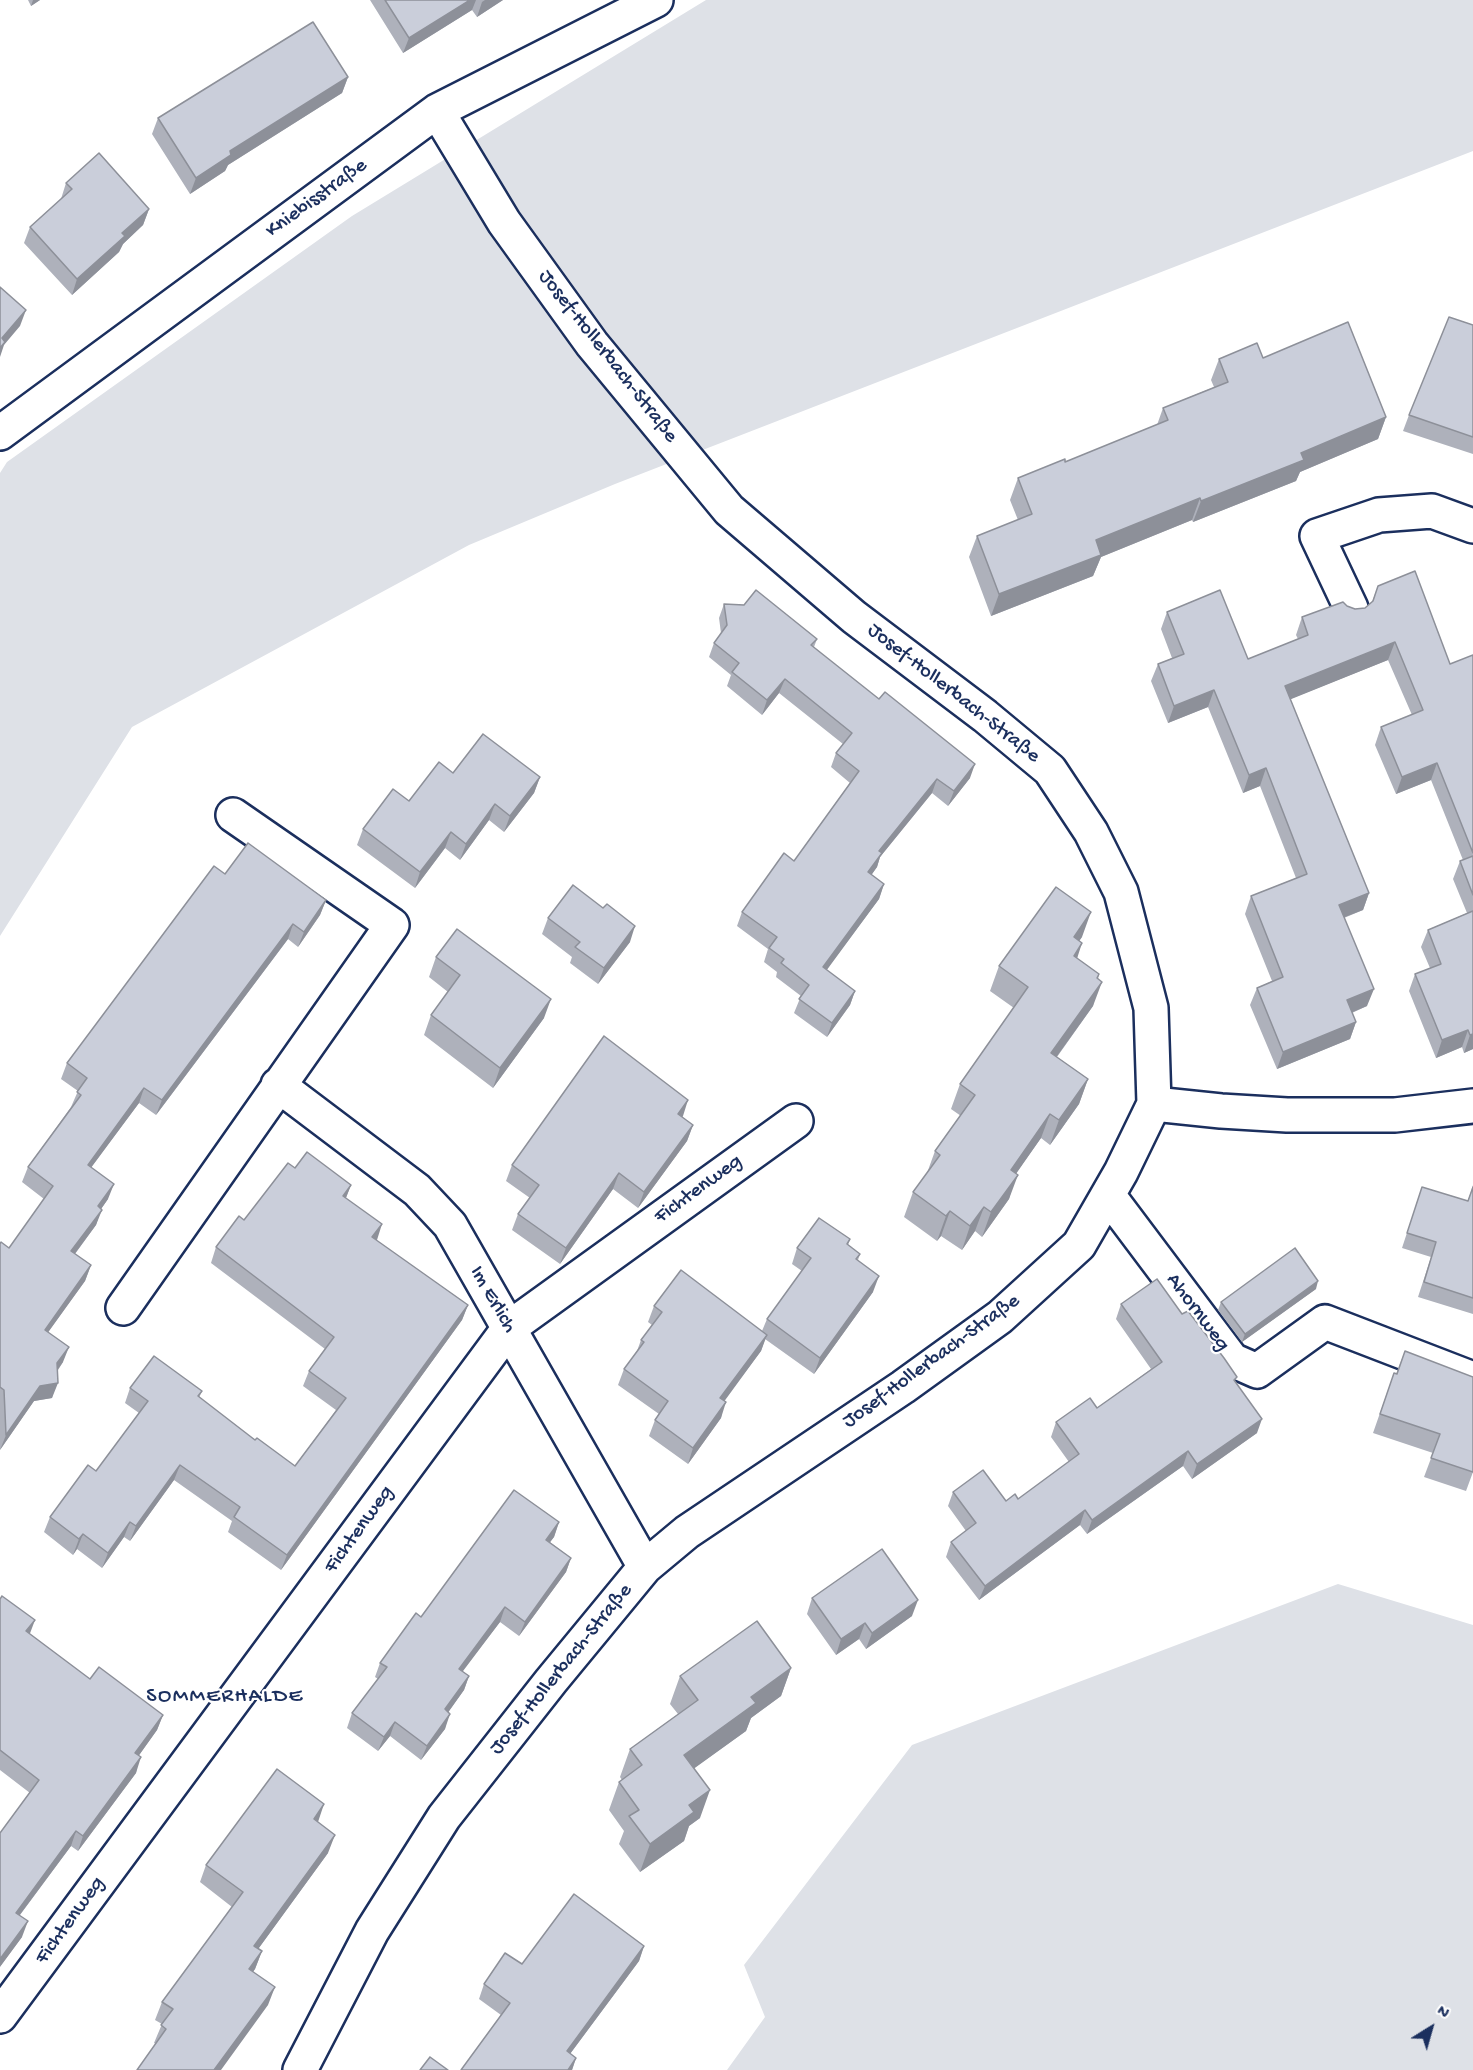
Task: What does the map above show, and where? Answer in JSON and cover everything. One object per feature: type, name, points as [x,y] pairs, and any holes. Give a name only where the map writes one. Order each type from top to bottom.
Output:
[{"type":"street","name":"Kniebisstraße","points":[[0,433],[437,111],[656,0]]},
{"type":"street","name":"Josef-Hollerbach-Straße","points":[[300,2070],[372,1931],[444,1816],[645,1567],[687,1532],[903,1387],[1000,1317],[1079,1245],[1108,1195],[1154,1104],[1151,1008],[1121,892],[1091,832],[1050,770],[986,716],[854,617],[729,510],[592,344],[504,222],[437,111]]},
{"type":"street","points":[[1351,609],[1317,536],[1379,515],[1432,511],[1473,526]]},
{"type":"street","points":[[123,1308],[392,925],[234,815]]},
{"type":"street","name":"Im Erlich","points":[[278,1085],[417,1190],[450,1225],[645,1567]]},
{"type":"street","points":[[1154,1104],[1287,1115],[1395,1115],[1473,1106]]},
{"type":"street","name":"Fichtenweg","points":[[0,2016],[509,1328],[796,1121]]},
{"type":"street","name":"Ahornweg","points":[[1108,1195],[1232,1360],[1257,1371],[1325,1322],[1473,1379]]},
{"type":"shaded area","points":[[706,0],[1473,0],[1473,151],[615,484],[469,545],[132,727],[0,936],[0,473],[7,462],[352,216]]},
{"type":"shaded area","points":[[1338,1584],[1473,1625],[1473,2070],[727,2070],[765,2017],[744,1965],[912,1745]]},
{"type":"building","points":[[385,0],[470,0],[409,38]]},
{"type":"building","points":[[313,22],[348,77],[230,151],[231,155],[196,178],[158,118]]},
{"type":"building","points":[[99,153],[149,209],[122,233],[125,236],[77,279],[30,227],[72,189],[66,183]]},
{"type":"building","points":[[0,287],[26,310],[2,338],[5,342],[0,348]]},
{"type":"building","points":[[1449,317],[1473,325],[1473,437],[1409,415]]},
{"type":"building","points":[[1348,322],[1386,417],[1301,453],[1304,460],[1201,501],[1200,498],[1096,540],[1101,555],[999,594],[977,536],[1032,514],[1018,478],[1065,459],[1065,462],[1168,420],[1163,408],[1228,382],[1219,359],[1257,343],[1263,358]]},
{"type":"building","points":[[1415,571],[1450,664],[1473,655],[1473,853],[1437,763],[1402,777],[1381,727],[1423,710],[1395,642],[1285,686],[1369,893],[1339,905],[1374,989],[1347,1000],[1356,1022],[1283,1052],[1257,988],[1283,977],[1251,896],[1307,874],[1266,768],[1249,775],[1214,690],[1174,706],[1158,664],[1184,654],[1167,612],[1220,590],[1248,659],[1308,635],[1302,617],[1343,602],[1355,609],[1365,608],[1373,601],[1378,586]]},
{"type":"building","points":[[756,590],[817,639],[811,645],[879,699],[885,692],[975,764],[954,791],[937,779],[879,851],[882,853],[868,872],[884,884],[823,967],[855,991],[832,1023],[799,999],[809,985],[781,963],[784,959],[769,948],[777,937],[742,912],[784,853],[794,861],[859,771],[836,753],[852,733],[785,679],[767,700],[732,672],[739,663],[714,643],[727,625],[724,604],[744,605]]},
{"type":"building","points":[[483,734],[540,777],[510,816],[495,804],[466,844],[451,832],[420,872],[363,829],[393,789],[409,801],[439,762],[453,773]]},
{"type":"building","points":[[248,843],[326,900],[304,932],[293,924],[162,1100],[144,1088],[88,1165],[114,1184],[98,1206],[102,1210],[71,1251],[91,1265],[45,1330],[69,1347],[57,1363],[58,1383],[40,1386],[6,1435],[4,1390],[0,1387],[0,1244],[1,1242],[9,1248],[53,1186],[28,1167],[81,1095],[77,1092],[87,1078],[67,1063],[214,866],[225,874]]},
{"type":"building","points":[[1473,856],[1473,895],[1460,861]]},
{"type":"building","points":[[573,885],[603,908],[607,904],[635,926],[604,968],[575,947],[580,942],[548,918]]},
{"type":"building","points":[[1056,887],[1091,912],[1074,937],[1082,943],[1074,956],[1099,974],[1097,978],[1102,982],[1051,1053],[1088,1079],[1059,1120],[1050,1114],[1011,1170],[1018,1175],[991,1212],[984,1207],[970,1226],[950,1211],[946,1216],[913,1192],[940,1155],[935,1151],[975,1095],[960,1084],[1028,987],[999,966]]},
{"type":"building","points":[[1473,911],[1473,1034],[1470,1035],[1468,1030],[1442,1040],[1415,974],[1441,964],[1428,930]]},
{"type":"building","points":[[457,929],[551,999],[500,1068],[431,1015],[460,975],[436,957]]},
{"type":"building","points":[[604,1036],[688,1100],[678,1114],[693,1125],[644,1192],[619,1173],[566,1248],[518,1214],[539,1185],[512,1165]]},
{"type":"building","points":[[307,1152],[351,1185],[343,1196],[382,1224],[372,1237],[468,1305],[287,1555],[234,1517],[240,1507],[180,1465],[136,1526],[130,1522],[108,1553],[83,1534],[79,1539],[50,1517],[88,1465],[96,1471],[148,1401],[130,1388],[154,1356],[202,1391],[198,1396],[255,1440],[257,1438],[295,1466],[346,1398],[309,1371],[334,1337],[216,1247],[239,1216],[244,1220],[288,1163],[295,1168]]},
{"type":"building","points":[[1422,1187],[1468,1201],[1473,1187],[1473,1298],[1424,1282],[1436,1242],[1407,1233]]},
{"type":"building","points":[[819,1218],[850,1239],[847,1244],[860,1254],[856,1259],[879,1276],[820,1358],[767,1319],[811,1258],[797,1248]]},
{"type":"building","points":[[1295,1248],[1318,1281],[1245,1334],[1221,1302]]},
{"type":"building","points":[[681,1270],[767,1335],[720,1398],[726,1402],[693,1448],[655,1420],[668,1401],[624,1369],[644,1342],[641,1340],[662,1312],[654,1306]]},
{"type":"building","points":[[1157,1279],[1182,1314],[1188,1311],[1224,1358],[1237,1377],[1234,1380],[1262,1419],[1197,1464],[1188,1451],[1092,1520],[1085,1510],[985,1586],[951,1542],[976,1523],[953,1492],[983,1470],[1006,1501],[1015,1494],[1018,1499],[1079,1454],[1056,1422],[1090,1398],[1097,1408],[1162,1362],[1121,1304]]},
{"type":"building","points":[[1405,1351],[1473,1377],[1473,1472],[1431,1458],[1440,1434],[1380,1414],[1394,1373],[1397,1374]]},
{"type":"building","points":[[514,1490],[559,1522],[546,1540],[571,1558],[525,1622],[505,1607],[459,1669],[469,1676],[445,1709],[450,1714],[427,1746],[395,1722],[384,1737],[352,1713],[387,1667],[380,1663],[416,1613],[421,1617]]},
{"type":"building","points":[[882,1549],[918,1600],[872,1633],[865,1623],[841,1639],[812,1598]]},
{"type":"building","points":[[2,1596],[35,1620],[26,1631],[90,1679],[99,1667],[163,1715],[135,1753],[141,1757],[83,1836],[76,1831],[16,1913],[28,1921],[0,1959],[0,1833],[39,1780],[0,1750],[0,1599]]},
{"type":"building","points":[[757,1621],[791,1668],[751,1697],[756,1703],[684,1755],[710,1790],[689,1805],[694,1812],[650,1844],[629,1816],[639,1810],[619,1782],[642,1765],[630,1749],[698,1700],[680,1676]]},
{"type":"building","points":[[277,1769],[324,1804],[314,1819],[335,1835],[254,1946],[262,1951],[249,1969],[275,1987],[214,2070],[137,2070],[166,2029],[161,2025],[173,2009],[162,2002],[243,1892],[206,1865]]},
{"type":"building","points":[[574,1894],[644,1946],[567,2051],[576,2058],[568,2070],[461,2070],[510,2003],[484,1984],[505,1953],[522,1964]]},
{"type":"building","points":[[430,2057],[448,2070],[420,2070]]},
{"type":"district","name":"SOMMERHALDE","points":[[225,1698]]}]
